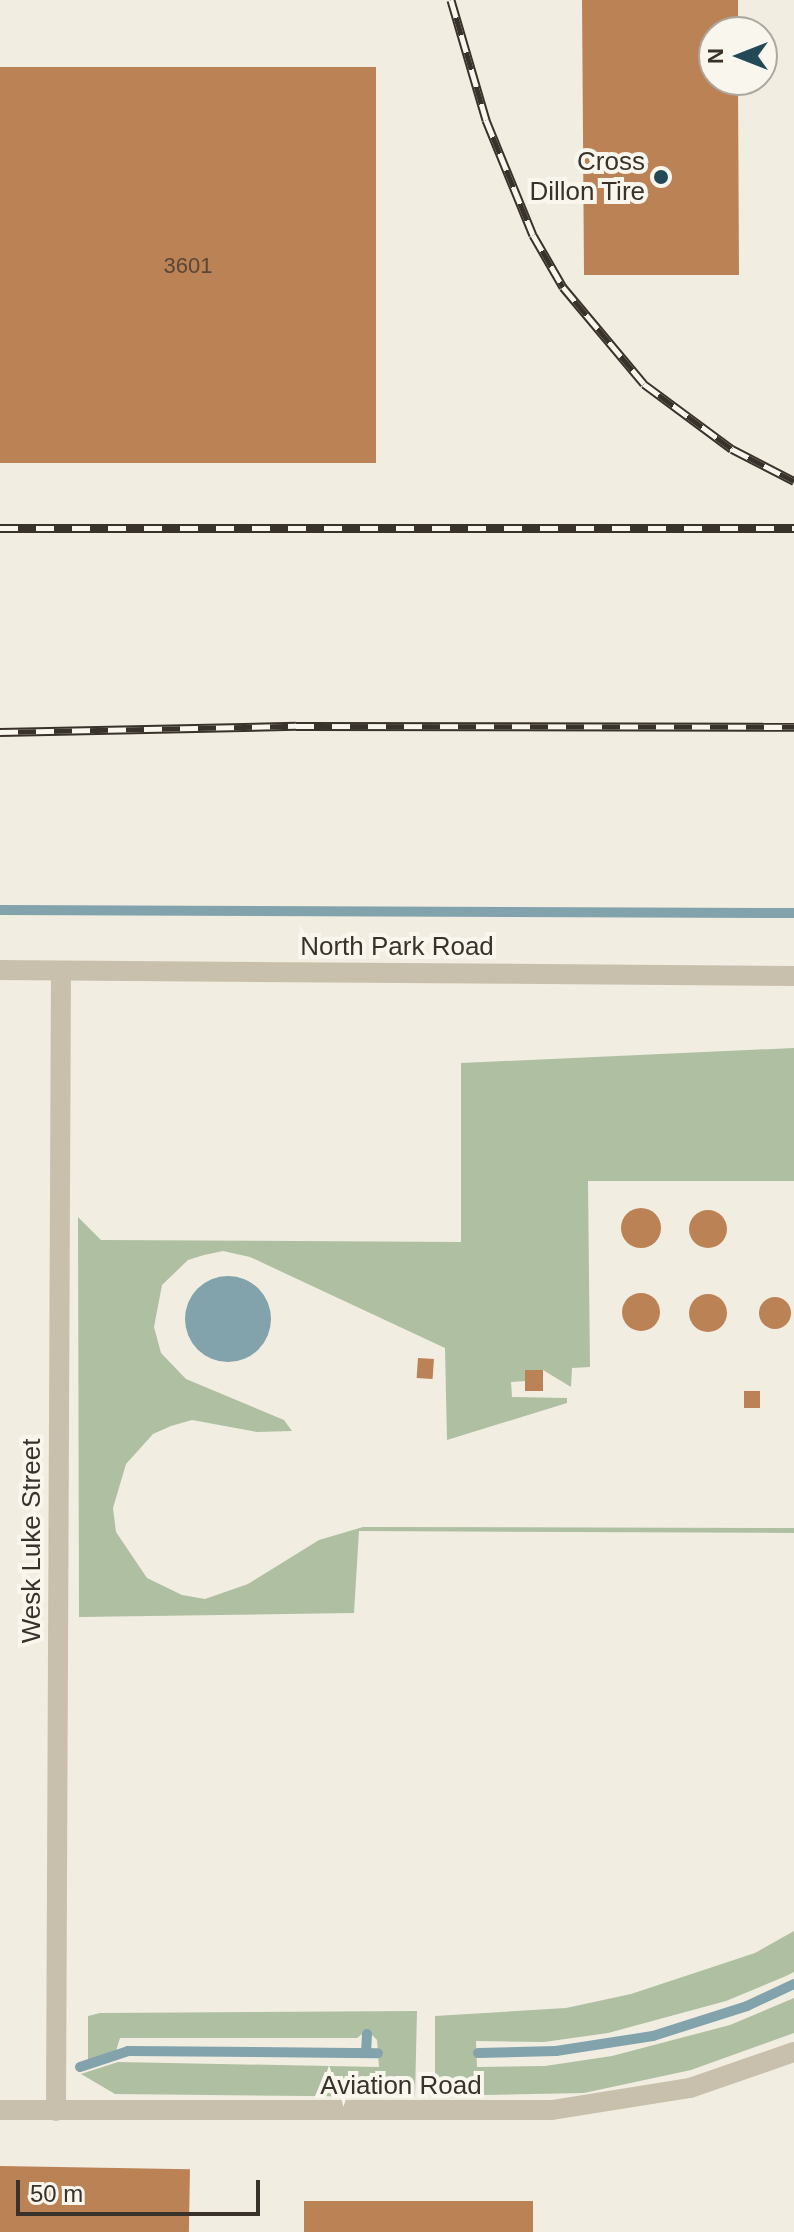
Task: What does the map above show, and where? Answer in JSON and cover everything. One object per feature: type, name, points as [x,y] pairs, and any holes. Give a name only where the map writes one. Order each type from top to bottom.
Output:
[{"type":"street","name":"North Park Road","points":[[0,970],[794,976]]},
{"type":"street","name":"Wesk Luke Street","points":[[56,2111],[61,971]]},
{"type":"street","name":"Aviation Road","points":[[0,2110],[552,2110],[690,2088],[794,2052]]},
{"type":"green space","points":[[794,1048],[794,1181],[588,1181],[590,1367],[572,1368],[571,1387],[543,1370],[525,1370],[525,1381],[511,1382],[512,1397],[567,1398],[567,1403],[447,1440],[445,1348],[250,1257],[223,1251],[204,1255],[188,1260],[162,1285],[154,1327],[161,1353],[186,1379],[284,1420],[292,1431],[257,1432],[192,1420],[171,1426],[153,1434],[126,1464],[113,1508],[116,1532],[147,1578],[182,1595],[205,1599],[248,1584],[319,1540],[363,1527],[794,1528],[794,1533],[359,1531],[354,1613],[79,1617],[78,1217],[101,1240],[461,1242],[461,1063]]},
{"type":"green space","points":[[794,1931],[794,1972],[786,1976],[726,2001],[608,2033],[544,2042],[476,2041],[477,2067],[545,2066],[612,2056],[730,2025],[794,1998],[794,2033],[691,2070],[584,2093],[435,2096],[435,2016],[566,2008],[631,1994],[755,1953]]},
{"type":"green space","points":[[417,2011],[415,2097],[115,2094],[81,2074],[118,2062],[379,2067],[377,2040],[367,2030],[357,2038],[120,2038],[116,2051],[88,2060],[88,2016],[100,2013]]},
{"type":"water","points":[[228,1276],[245,1279],[259,1288],[268,1302],[271,1319],[268,1336],[259,1350],[245,1359],[228,1362],[211,1359],[197,1350],[188,1336],[185,1319],[188,1302],[197,1288],[211,1279]]},
{"type":"building","name":"Cross Dillon Tire","points":[[582,0],[738,0],[738,16],[698,16],[698,96],[738,96],[739,275],[584,275]]},
{"type":"building","points":[[0,67],[376,67],[376,463],[0,463]]},
{"type":"building","points":[[641,1208],[655,1214],[661,1228],[655,1242],[641,1248],[627,1242],[621,1228],[627,1214]]},
{"type":"building","points":[[708,1210],[722,1215],[727,1229],[722,1243],[708,1248],[694,1243],[689,1229],[694,1215]]},
{"type":"building","points":[[641,1293],[655,1298],[660,1312],[655,1326],[641,1331],[627,1326],[622,1312],[627,1298]]},
{"type":"building","points":[[708,1294],[721,1300],[727,1313],[721,1326],[708,1332],[695,1326],[689,1313],[695,1300]]},
{"type":"building","points":[[775,1297],[786,1302],[791,1313],[786,1324],[775,1329],[764,1324],[759,1313],[764,1302]]},
{"type":"building","points":[[418,1358],[434,1359],[433,1379],[417,1378]]},
{"type":"building","points":[[525,1370],[543,1370],[543,1391],[525,1391]]},
{"type":"building","points":[[744,1391],[760,1391],[760,1408],[744,1408]]},
{"type":"building","points":[[0,2166],[190,2169],[189,2232],[0,2232]]},
{"type":"building","points":[[304,2201],[533,2201],[533,2232],[304,2232]]},
{"type":"waterway","points":[[0,910],[794,913]]},
{"type":"waterway","points":[[478,2053],[556,2051],[653,2036],[747,2006],[794,1984]]},
{"type":"waterway","points":[[366,2053],[367,2034]]},
{"type":"waterway","points":[[80,2067],[128,2051],[378,2053]]},
{"type":"railway","points":[[451,0],[486,120],[533,235],[563,287],[644,384],[732,449],[794,481]]},
{"type":"railway","points":[[0,528],[794,528]]},
{"type":"railway","points":[[0,732],[296,726],[794,727]]},
{"type":"place","name":"Cross Dillon Tire","points":[[661,177]]}]
